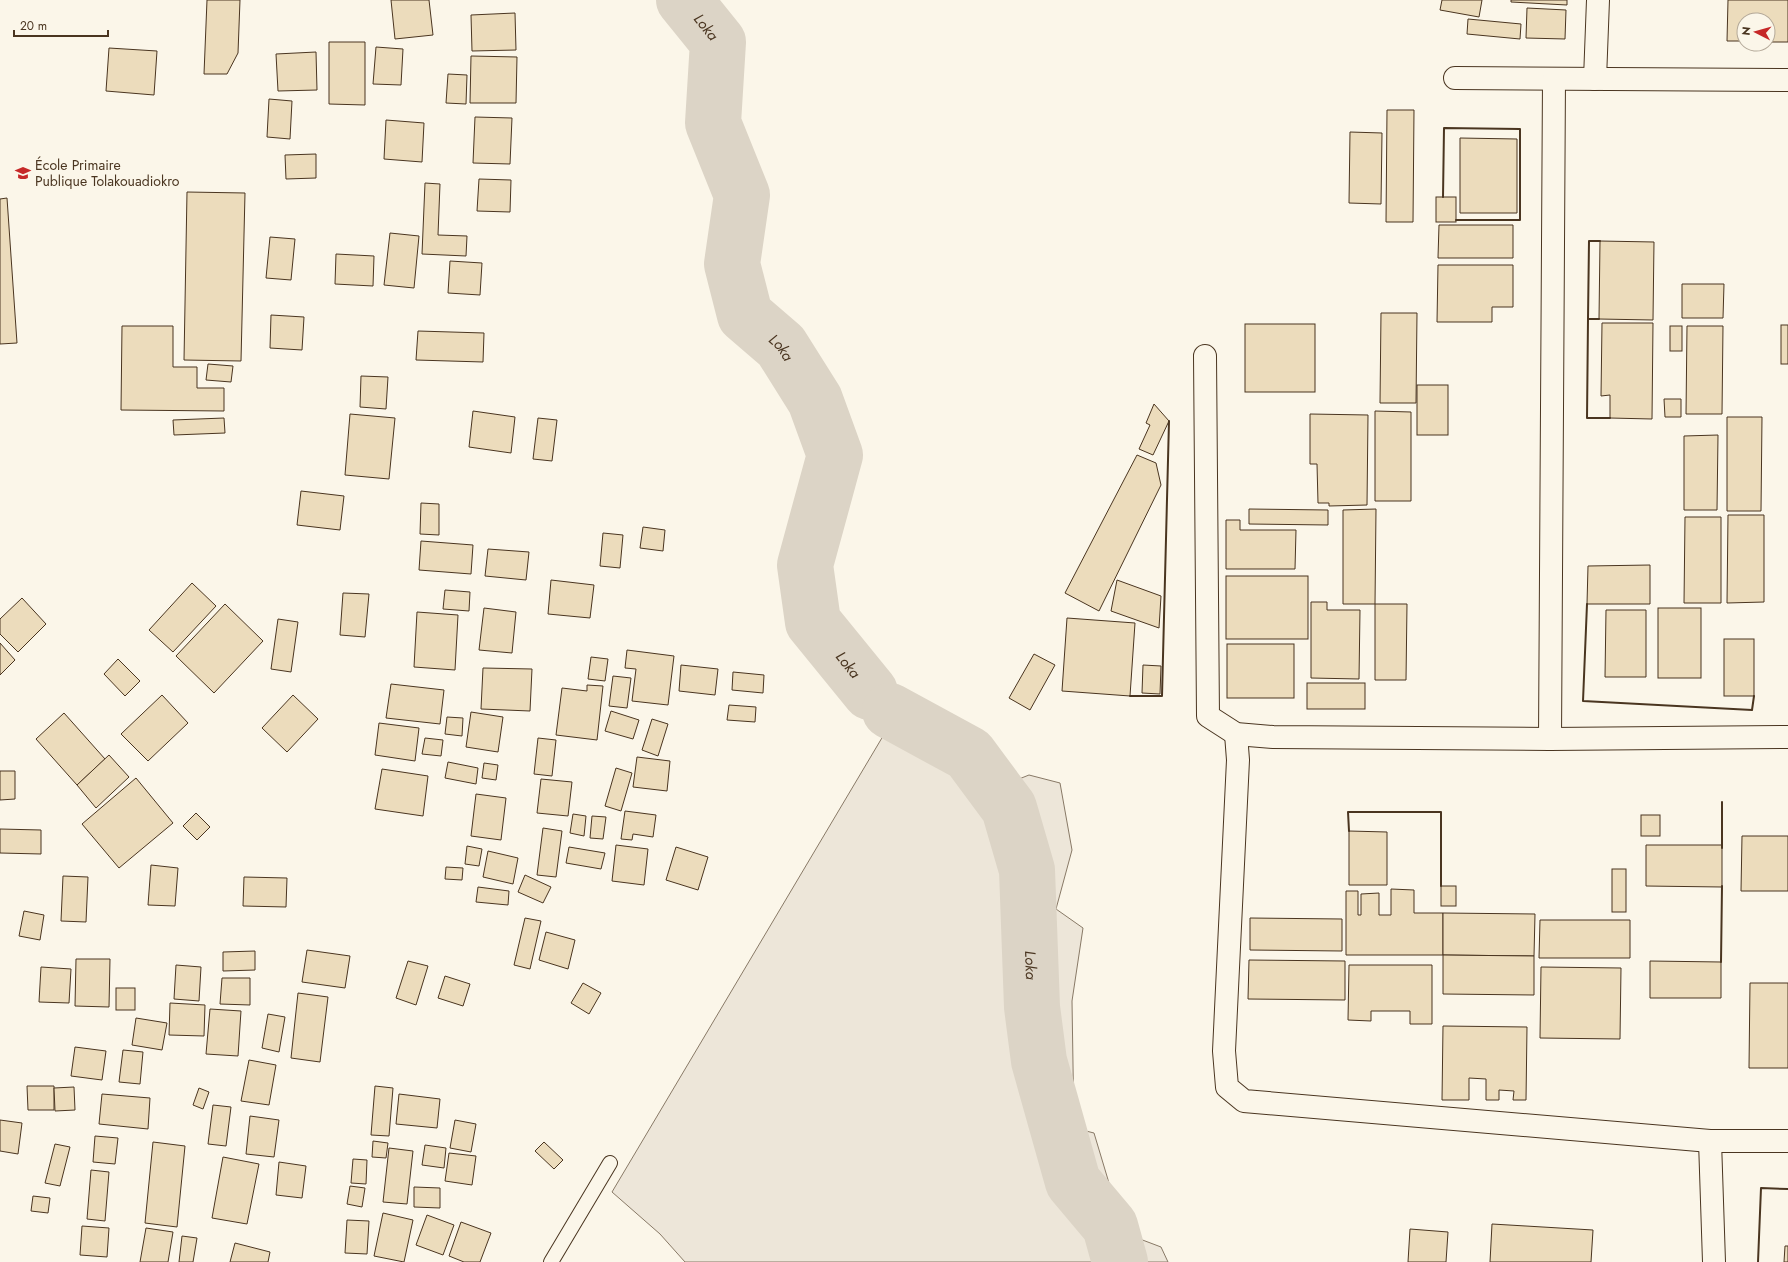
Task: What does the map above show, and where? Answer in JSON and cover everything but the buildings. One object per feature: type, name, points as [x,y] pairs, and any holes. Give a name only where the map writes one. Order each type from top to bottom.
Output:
[{"type":"street","points":[[1595,79],[1598,0]]},
{"type":"street","points":[[1455,78],[1788,80]]},
{"type":"street","points":[[1550,739],[1554,79]]},
{"type":"street","points":[[1205,356],[1208,716],[1236,734],[1273,737],[1550,739],[1788,737]]},
{"type":"street","points":[[1236,734],[1238,760],[1224,1051],[1227,1087],[1244,1101],[1710,1141],[1788,1141]]},
{"type":"street","points":[[1710,1141],[1714,1262]]},
{"type":"lane","points":[[551,1262],[610,1163]]},
{"type":"shaded area","points":[[889,726],[938,752],[994,789],[1029,775],[1060,783],[1072,850],[1056,909],[1083,928],[1072,1001],[1074,1128],[1094,1133],[1124,1233],[1161,1247],[1168,1262],[685,1262],[660,1234],[612,1192]]},
{"type":"waterway","name":"Loka","points":[[684,0],[718,42],[713,123],[742,195],[732,264],[745,315],[781,346],[815,400],[835,455],[805,565],[813,622],[870,692]]},
{"type":"waterway","name":"Loka","points":[[890,711],[969,754],[1009,808],[1027,870],[1032,1007],[1039,1061],[1073,1182],[1110,1226],[1120,1262]]},
{"type":"wall","points":[[1443,197],[1444,128],[1520,129],[1520,220],[1456,220]]},
{"type":"wall","points":[[1588,319],[1589,241],[1600,241]]},
{"type":"wall","points":[[1599,319],[1588,319],[1587,418],[1610,418]]},
{"type":"wall","points":[[1130,696],[1162,696],[1169,421]]},
{"type":"wall","points":[[1587,604],[1583,701],[1752,710],[1754,696]]},
{"type":"wall","points":[[1722,802],[1722,848]]},
{"type":"wall","points":[[1349,831],[1348,812],[1441,812],[1441,886]]},
{"type":"wall","points":[[1721,962],[1722,886]]},
{"type":"wall","points":[[1758,1262],[1761,1188],[1788,1189]]},
{"type":"place","name":"École Primaire Publique Tolakouadiokro","points":[[23,173]]}]
